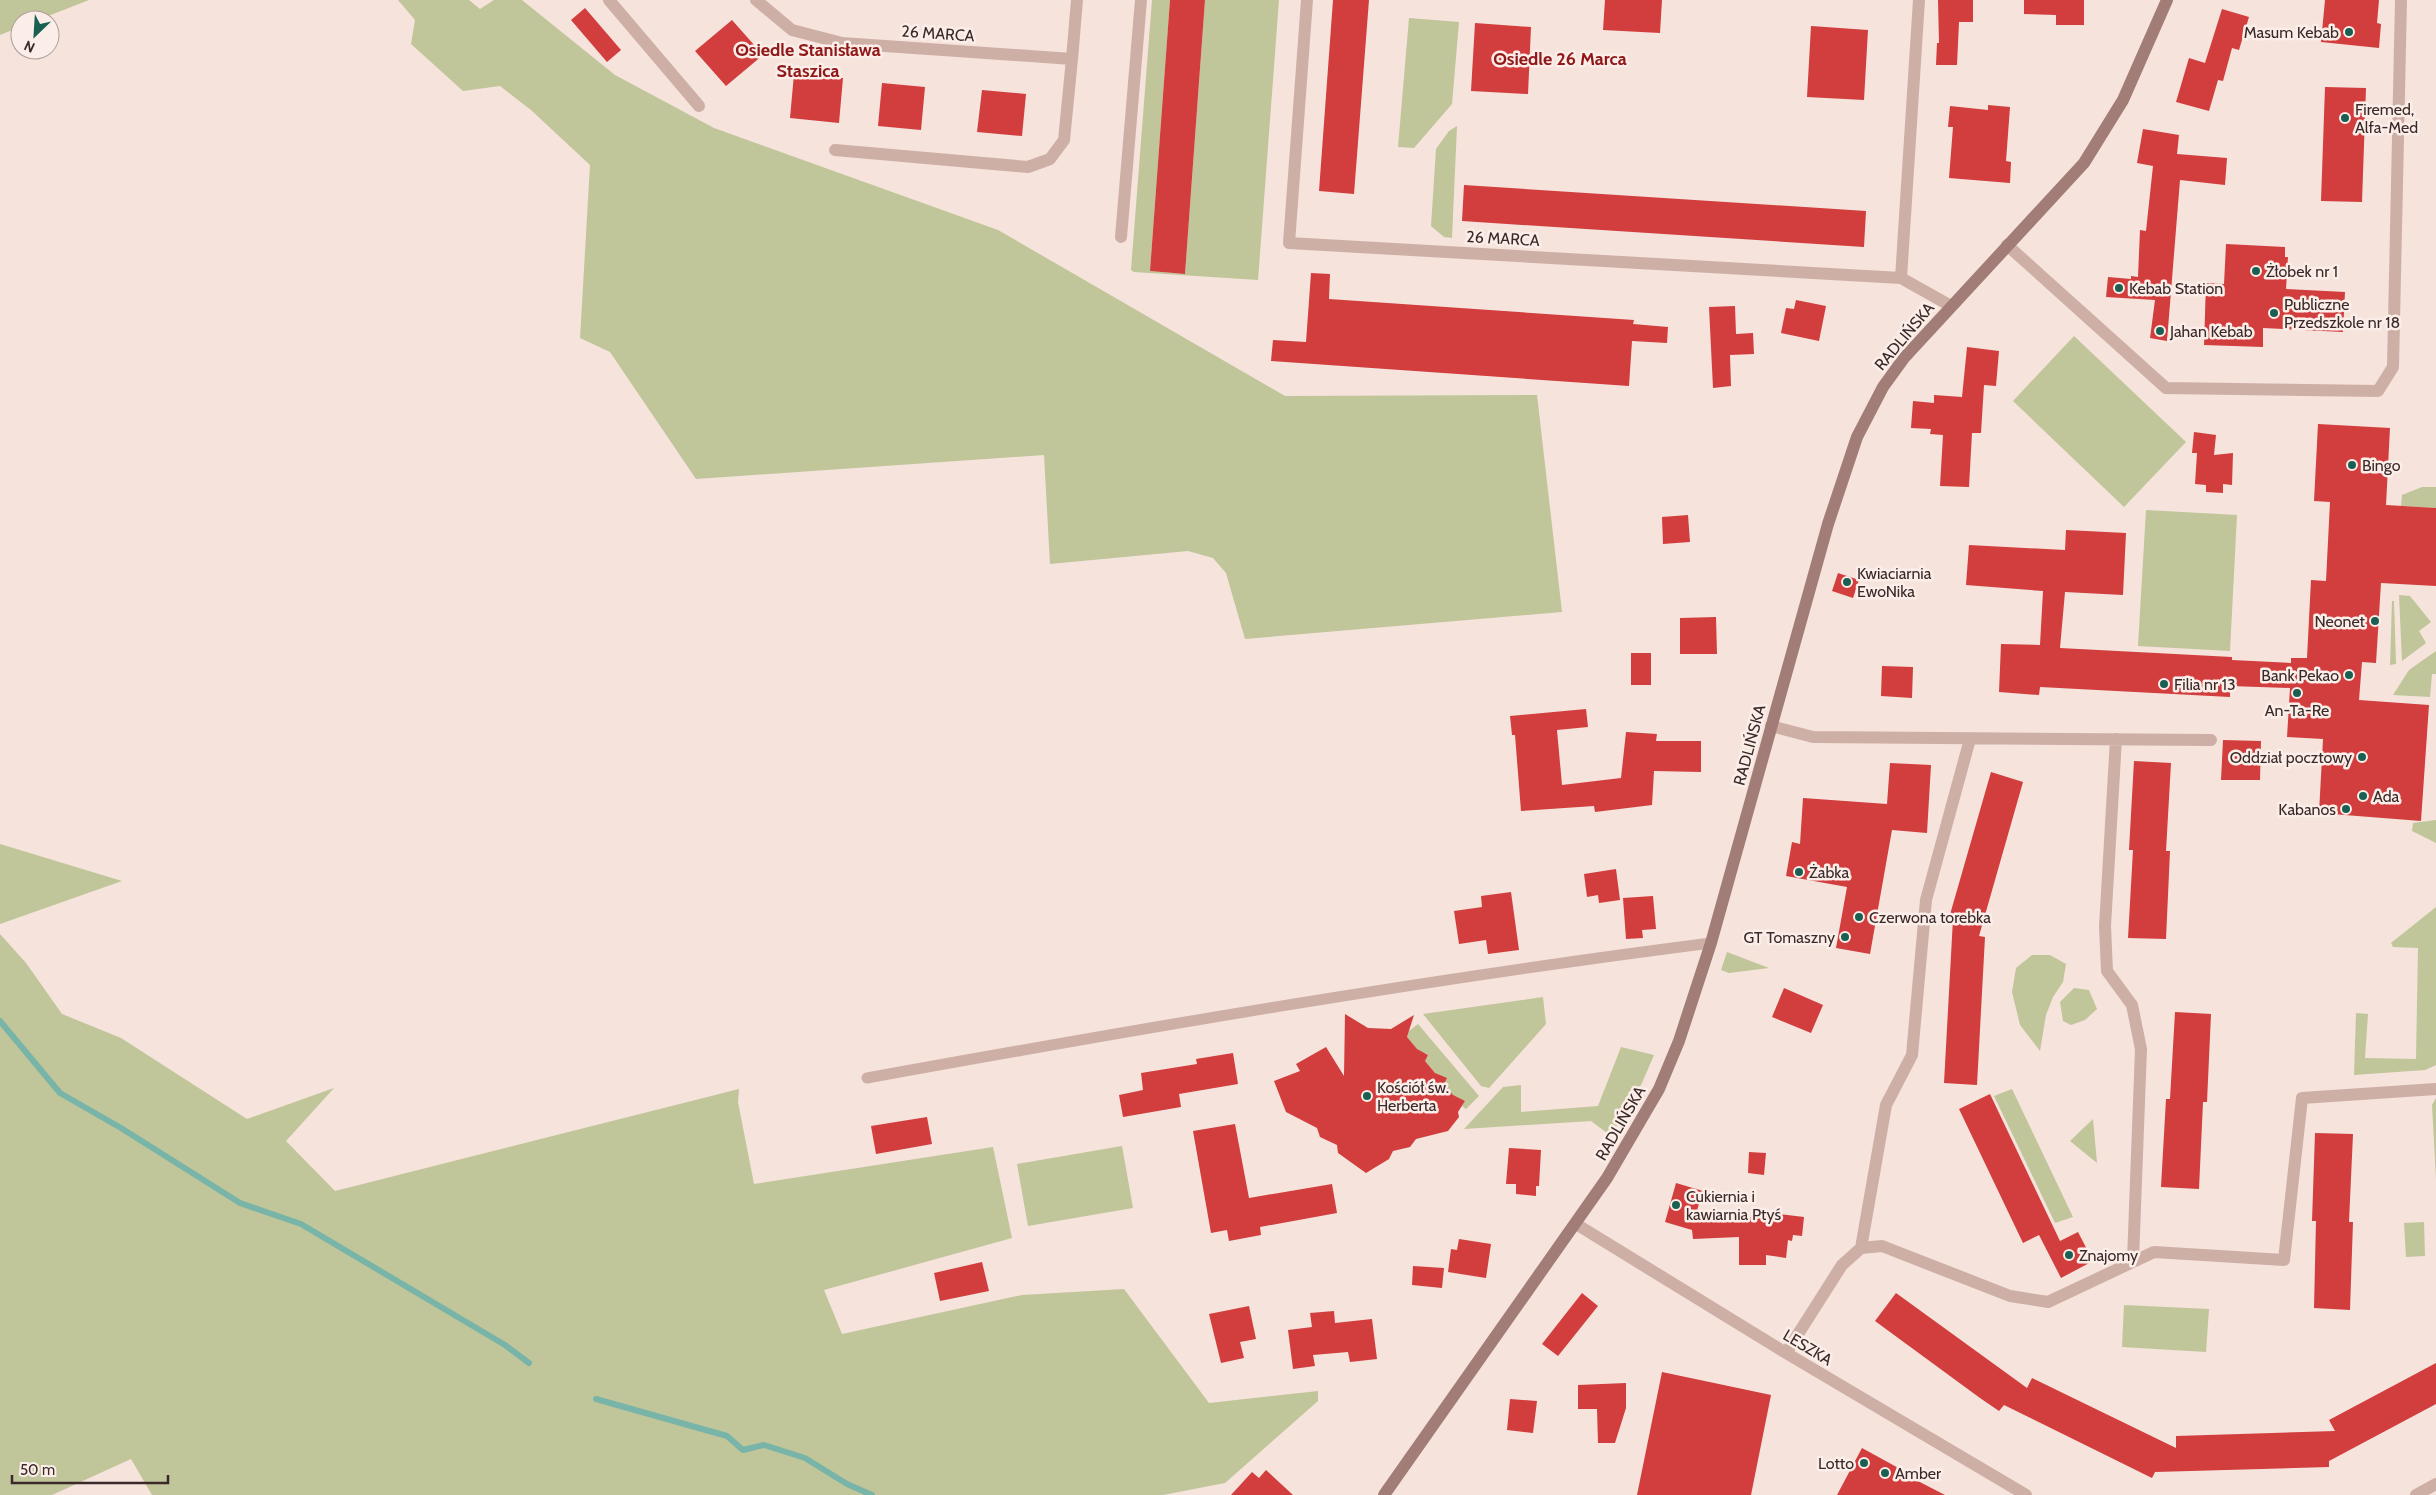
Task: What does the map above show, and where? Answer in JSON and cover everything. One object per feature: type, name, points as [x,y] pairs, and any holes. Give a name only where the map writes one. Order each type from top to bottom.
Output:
[{"type":"street","points":[[609,0],[700,106]]},
{"type":"street","name":"26 MARCA","points":[[756,0],[792,30],[842,43],[1072,59]]},
{"type":"street","points":[[835,150],[1028,167],[1050,159],[1064,140],[1076,0]]},
{"type":"street","points":[[1121,236],[1141,0]]},
{"type":"street","name":"26 MARCA","points":[[1307,0],[1289,243],[1901,278],[1951,306]]},
{"type":"street","points":[[1901,278],[1919,0]]},
{"type":"street","name":"RADLIŃSKA","points":[[1384,1495],[1576,1224],[1618,1161],[1659,1089],[1679,1041],[1711,943],[1828,524],[1857,437],[1883,387],[1893,372],[1951,306],[2084,163],[2102,136],[2141,64],[2165,0]]},
{"type":"street","points":[[2007,245],[2166,388],[2378,392],[2393,367],[2401,0]]},
{"type":"street","points":[[1771,726],[1813,737],[1970,739],[2064,737],[2211,740]]},
{"type":"street","points":[[1861,1248],[1886,1105],[1912,1055],[1926,900],[1970,739]]},
{"type":"street","points":[[2116,739],[2105,926],[2107,971],[2132,1005],[2141,1049],[2133,1260]]},
{"type":"street","points":[[1786,1353],[1842,1265],[1861,1248],[1882,1246],[2010,1296],[2048,1302],[2133,1260],[2154,1252],[2284,1260],[2302,1098],[2436,1088]]},
{"type":"street","name":"LESZKA","points":[[1576,1224],[1786,1353],[2026,1495]]},
{"type":"street","points":[[2416,1495],[2436,1484]]},
{"type":"lane","points":[[867,1078],[1196,1019],[1420,983],[1711,943]]},
{"type":"green space","points":[[0,0],[89,0],[60,11],[10,10],[10,31],[0,35]]},
{"type":"green space","points":[[398,0],[469,0],[480,9],[494,0],[522,0],[615,75],[714,128],[998,230],[1285,396],[1537,395],[1562,612],[1245,639],[1226,573],[1213,558],[1188,551],[1050,564],[1044,455],[696,479],[610,352],[580,338],[590,165],[531,110],[500,86],[463,91],[411,44],[415,20]]},
{"type":"green space","points":[[1152,0],[1170,0],[1150,271],[1185,274],[1205,0],[1279,0],[1258,280],[1134,272],[1131,270]]},
{"type":"green space","points":[[1409,18],[1459,22],[1452,104],[1414,148],[1398,147]]},
{"type":"green space","points":[[1457,126],[1452,238],[1444,237],[1431,226],[1436,149],[1449,131]]},
{"type":"green space","points":[[2074,336],[2186,442],[2124,507],[2013,401]]},
{"type":"green space","points":[[2422,487],[2436,487],[2436,508],[2401,506],[2402,495]]},
{"type":"green space","points":[[2146,510],[2237,515],[2230,651],[2138,646]]},
{"type":"green space","points":[[2399,595],[2410,596],[2431,622],[2419,631],[2426,643],[2402,661]]},
{"type":"green space","points":[[2392,601],[2394,601],[2396,664],[2390,665]]},
{"type":"green space","points":[[2436,651],[2436,674],[2432,674],[2430,697],[2393,695],[2409,670]]},
{"type":"green space","points":[[2436,820],[2436,843],[2412,831],[2413,823]]},
{"type":"green space","points":[[0,844],[122,881],[0,924]]},
{"type":"green space","points":[[2436,907],[2436,1065],[2425,1070],[2354,1075],[2356,1013],[2368,1014],[2365,1058],[2416,1059],[2418,948],[2393,947],[2391,943]]},
{"type":"green space","points":[[0,934],[26,963],[62,1014],[121,1038],[247,1119],[334,1088],[286,1141],[335,1191],[739,1089],[738,1102],[754,1184],[993,1147],[1012,1238],[824,1290],[842,1334],[1022,1295],[1124,1289],[1209,1403],[1318,1391],[1318,1401],[1225,1483],[1163,1495],[152,1495],[131,1459],[52,1495],[0,1495]]},
{"type":"green space","points":[[1727,952],[1769,968],[1729,973],[1721,970]]},
{"type":"green space","points":[[2032,955],[2050,955],[2066,964],[2063,982],[2053,997],[2046,1015],[2040,1051],[2020,1025],[2012,992],[2016,968]]},
{"type":"green space","points":[[2074,988],[2089,990],[2097,1009],[2085,1020],[2071,1025],[2063,1021],[2060,1002]]},
{"type":"green space","points":[[1543,997],[1546,1024],[1489,1088],[1481,1086],[1423,1014]]},
{"type":"green space","points":[[1418,1024],[1479,1096],[1466,1109],[1462,1106],[1465,1101],[1462,1100],[1460,1104],[1425,1061],[1428,1055],[1425,1053],[1423,1057],[1407,1037],[1409,1031]]},
{"type":"green space","points":[[1621,1047],[1654,1055],[1642,1083],[1611,1136],[1591,1121],[1464,1129],[1503,1087],[1521,1085],[1521,1112],[1598,1106]]},
{"type":"green space","points":[[2012,1089],[2073,1217],[2055,1223],[1994,1096]]},
{"type":"green space","points":[[2436,1098],[2436,1179],[2432,1105]]},
{"type":"green space","points":[[2093,1119],[2097,1163],[2070,1141]]},
{"type":"green space","points":[[1122,1146],[1133,1208],[1028,1226],[1017,1164]]},
{"type":"green space","points":[[2424,1222],[2425,1256],[2406,1257],[2404,1223]]},
{"type":"green space","points":[[2124,1305],[2209,1309],[2206,1352],[2122,1347]]},
{"type":"building","points":[[1170,0],[1205,0],[1185,274],[1150,271]]},
{"type":"building","points":[[1333,0],[1369,0],[1354,194],[1319,191]]},
{"type":"building","points":[[1605,0],[1662,0],[1660,33],[1603,30]]},
{"type":"building","points":[[1938,0],[1973,0],[1973,22],[1959,22],[1957,65],[1936,65],[1937,43],[1939,43]]},
{"type":"building","points":[[2024,0],[2084,0],[2084,25],[2056,25],[2056,15],[2024,14]]},
{"type":"building","points":[[2325,0],[2379,0],[2377,23],[2381,24],[2379,48],[2321,42]]},
{"type":"building","points":[[585,8],[621,50],[607,62],[571,20]]},
{"type":"building","points":[[2222,9],[2249,17],[2239,50],[2232,48],[2223,81],[2218,80],[2209,111],[2176,102],[2189,58],[2205,63]]},
{"type":"building","points":[[732,20],[763,55],[726,86],[695,51]]},
{"type":"building","points":[[1475,23],[1531,27],[1528,94],[1471,91]]},
{"type":"building","points":[[1811,26],[1868,30],[1864,100],[1807,97]]},
{"type":"building","points":[[794,74],[843,78],[839,123],[790,118]]},
{"type":"building","points":[[882,83],[925,87],[921,130],[878,126]]},
{"type":"building","name":"Firemed, Alfa-Med","points":[[2325,87],[2366,88],[2362,202],[2321,201]]},
{"type":"building","points":[[982,90],[1026,94],[1022,136],[977,132]]},
{"type":"building","points":[[1988,105],[2010,107],[2006,161],[2011,162],[2010,183],[1949,178],[1953,127],[1948,127],[1950,106],[1988,110]]},
{"type":"building","points":[[2143,129],[2179,135],[2177,154],[2227,158],[2225,185],[2180,180],[2167,341],[2150,338],[2155,300],[2106,297],[2108,277],[2131,279],[2131,276],[2138,277],[2140,230],[2146,231],[2153,166],[2137,163]]},
{"type":"building","points":[[1464,185],[1866,211],[1864,247],[1462,221]]},
{"type":"building","name":"Publiczne Przedszkole nr 18","points":[[2226,244],[2285,247],[2285,257],[2288,257],[2286,289],[2345,292],[2343,332],[2263,328],[2263,347],[2204,345],[2206,283],[2224,284]]},
{"type":"building","points":[[1311,273],[1330,274],[1329,299],[1634,320],[1633,324],[1668,327],[1667,343],[1632,341],[1629,386],[1271,361],[1273,340],[1306,342]]},
{"type":"building","points":[[1796,300],[1826,306],[1819,341],[1781,333],[1786,308],[1794,309]]},
{"type":"building","points":[[1735,306],[1736,334],[1753,333],[1754,354],[1730,355],[1731,386],[1713,388],[1709,307]]},
{"type":"building","points":[[1967,347],[1999,351],[1996,386],[1984,385],[1981,433],[1972,433],[1969,487],[1940,486],[1943,435],[1930,434],[1931,429],[1911,428],[1913,401],[1934,403],[1934,395],[1962,397]]},
{"type":"building","points":[[2318,424],[2390,428],[2386,505],[2436,508],[2436,586],[2381,583],[2376,663],[2362,662],[2359,700],[2429,705],[2421,821],[2319,813],[2323,739],[2287,737],[2290,688],[2230,686],[2230,697],[2040,687],[2039,695],[1999,692],[2001,644],[2040,645],[2043,591],[1966,585],[1969,545],[2065,550],[2066,530],[2126,533],[2123,595],[2065,592],[2060,648],[2232,657],[2232,660],[2291,663],[2291,658],[2307,658],[2311,580],[2326,581],[2330,502],[2314,501]]},
{"type":"building","points":[[2194,432],[2216,435],[2214,455],[2233,453],[2232,485],[2223,484],[2223,493],[2206,492],[2206,485],[2195,484],[2197,453],[2192,453]]},
{"type":"building","points":[[1688,515],[1690,542],[1663,544],[1662,517]]},
{"type":"building","points":[[1838,573],[1859,580],[1853,598],[1832,591]]},
{"type":"building","points":[[1716,617],[1717,654],[1680,654],[1680,618]]},
{"type":"building","points":[[1631,653],[1651,653],[1651,685],[1631,685]]},
{"type":"building","points":[[1882,666],[1913,667],[1912,698],[1881,696]]},
{"type":"building","points":[[1586,709],[1588,727],[1557,730],[1562,785],[1621,778],[1626,732],[1657,734],[1656,741],[1701,741],[1701,772],[1654,771],[1652,805],[1595,812],[1594,806],[1521,811],[1515,735],[1512,735],[1510,716]]},
{"type":"building","points":[[2223,740],[2261,741],[2260,780],[2221,780]]},
{"type":"building","points":[[2134,761],[2171,763],[2166,851],[2170,851],[2166,939],[2128,938],[2133,850],[2129,850]]},
{"type":"building","points":[[1890,763],[1931,765],[1927,833],[1892,830],[1870,954],[1836,948],[1847,887],[1786,876],[1792,842],[1800,844],[1803,798],[1887,804]]},
{"type":"building","points":[[1991,772],[2023,782],[1979,936],[1985,937],[1977,1085],[1944,1083],[1953,919],[1949,918]]},
{"type":"building","points":[[1616,869],[1620,900],[1599,903],[1598,895],[1587,897],[1584,874]]},
{"type":"building","points":[[1511,892],[1519,950],[1488,954],[1486,940],[1459,944],[1454,911],[1482,907],[1481,896]]},
{"type":"building","points":[[1653,896],[1656,929],[1642,930],[1643,938],[1626,939],[1623,898]]},
{"type":"building","points":[[1784,988],[1823,1005],[1811,1033],[1772,1017]]},
{"type":"building","points":[[2175,1012],[2211,1014],[2207,1102],[2203,1102],[2199,1189],[2161,1187],[2166,1099],[2170,1099]]},
{"type":"building","name":"Kościół św. Herberta","points":[[1345,1014],[1368,1028],[1391,1029],[1414,1015],[1407,1037],[1417,1049],[1428,1055],[1425,1061],[1435,1073],[1447,1078],[1444,1084],[1453,1095],[1465,1101],[1458,1112],[1459,1117],[1448,1131],[1416,1139],[1410,1147],[1393,1151],[1389,1159],[1366,1173],[1338,1153],[1337,1145],[1320,1137],[1317,1128],[1286,1112],[1274,1081],[1300,1071],[1296,1064],[1326,1047],[1344,1076]]},
{"type":"building","points":[[1233,1053],[1238,1084],[1179,1094],[1181,1107],[1123,1117],[1119,1095],[1143,1090],[1141,1073],[1197,1064],[1196,1059]]},
{"type":"building","points":[[1990,1094],[2060,1241],[2078,1232],[2093,1261],[2061,1278],[2039,1235],[2023,1243],[1959,1109]]},
{"type":"building","points":[[927,1117],[932,1144],[876,1154],[871,1126]]},
{"type":"building","points":[[1235,1124],[1249,1198],[1332,1184],[1337,1213],[1260,1227],[1261,1235],[1229,1241],[1227,1230],[1211,1233],[1193,1131]]},
{"type":"building","points":[[2315,1133],[2353,1134],[2349,1222],[2353,1222],[2350,1310],[2314,1308],[2316,1221],[2312,1221]]},
{"type":"building","points":[[1509,1148],[1541,1150],[1539,1186],[1536,1186],[1536,1196],[1516,1194],[1516,1184],[1506,1184]]},
{"type":"building","points":[[1749,1152],[1766,1153],[1764,1175],[1748,1173]]},
{"type":"building","points":[[1676,1183],[1703,1191],[1695,1217],[1779,1217],[1779,1214],[1804,1217],[1802,1236],[1793,1235],[1792,1241],[1788,1240],[1786,1258],[1766,1255],[1766,1265],[1739,1265],[1739,1237],[1693,1239],[1692,1230],[1665,1222]]},
{"type":"building","points":[[1459,1239],[1491,1244],[1486,1278],[1448,1272],[1451,1249],[1457,1250]]},
{"type":"building","points":[[982,1262],[989,1291],[940,1301],[934,1273]]},
{"type":"building","points":[[1413,1266],[1444,1268],[1442,1288],[1412,1285]]},
{"type":"building","points":[[1582,1293],[1598,1306],[1558,1356],[1542,1344]]},
{"type":"building","points":[[1896,1293],[2027,1388],[2032,1378],[2176,1448],[2176,1436],[2335,1431],[2329,1420],[2436,1363],[2436,1404],[2329,1461],[2329,1467],[2155,1472],[2152,1478],[2004,1405],[1999,1411],[1980,1398],[1875,1321]]},
{"type":"building","points":[[1249,1306],[1256,1339],[1240,1342],[1244,1358],[1221,1363],[1209,1314]]},
{"type":"building","points":[[1334,1311],[1335,1323],[1372,1319],[1377,1359],[1350,1362],[1348,1352],[1313,1355],[1315,1366],[1293,1369],[1288,1330],[1312,1327],[1310,1313]]},
{"type":"building","points":[[1662,1372],[1771,1395],[1751,1495],[1637,1495]]},
{"type":"building","points":[[1626,1383],[1626,1408],[1615,1443],[1598,1443],[1597,1409],[1578,1409],[1578,1385]]},
{"type":"building","points":[[1510,1399],[1537,1401],[1533,1433],[1507,1430]]},
{"type":"building","points":[[1862,1448],[1913,1476],[1912,1478],[1945,1495],[1837,1495]]},
{"type":"building","points":[[1266,1470],[1293,1495],[1231,1495],[1252,1472],[1259,1478]]},
{"type":"waterway","points":[[0,1021],[60,1093],[121,1128],[240,1203],[301,1224],[505,1345],[529,1363]]},
{"type":"waterway","points":[[596,1399],[727,1436],[743,1450],[764,1445],[805,1458],[847,1484],[872,1495]]},
{"type":"place","name":"Masum Kebab","points":[[2349,32]]},
{"type":"place","name":"Firemed, Alfa-Med","points":[[2345,118]]},
{"type":"place","name":"Żłobek nr 1","points":[[2256,271]]},
{"type":"place","name":"Kebab Station","points":[[2119,288]]},
{"type":"place","name":"Publiczne Przedszkole nr 18","points":[[2274,313]]},
{"type":"place","name":"Jahan Kebab","points":[[2160,331]]},
{"type":"place","name":"Bingo","points":[[2352,465]]},
{"type":"place","name":"Kwiaciarnia EwoNika","points":[[1847,582]]},
{"type":"place","name":"Neonet","points":[[2375,621]]},
{"type":"place","name":"Bank Pekao","points":[[2349,675]]},
{"type":"place","name":"Filia nr 13","points":[[2164,684]]},
{"type":"place","name":"An-Ta-Re","points":[[2297,693]]},
{"type":"place","name":"Oddział pocztowy","points":[[2362,757]]},
{"type":"place","name":"Ada","points":[[2363,796]]},
{"type":"place","name":"Kabanos","points":[[2346,809]]},
{"type":"place","name":"Żabka","points":[[1799,872]]},
{"type":"place","name":"Czerwona torebka","points":[[1859,917]]},
{"type":"place","name":"GT Tomaszny","points":[[1845,937]]},
{"type":"place","name":"Kościół św. Herberta","points":[[1367,1096]]},
{"type":"place","name":"Cukiernia i kawiarnia Ptyś","points":[[1676,1205]]},
{"type":"place","name":"Znajomy","points":[[2069,1255]]},
{"type":"place","name":"Lotto","points":[[1864,1463]]},
{"type":"place","name":"Amber","points":[[1885,1473]]},
{"type":"district","name":"Osiedle 26 Marca","points":[[1560,59]]},
{"type":"district","name":"Osiedle Stanisława Staszica","points":[[808,60]]}]
